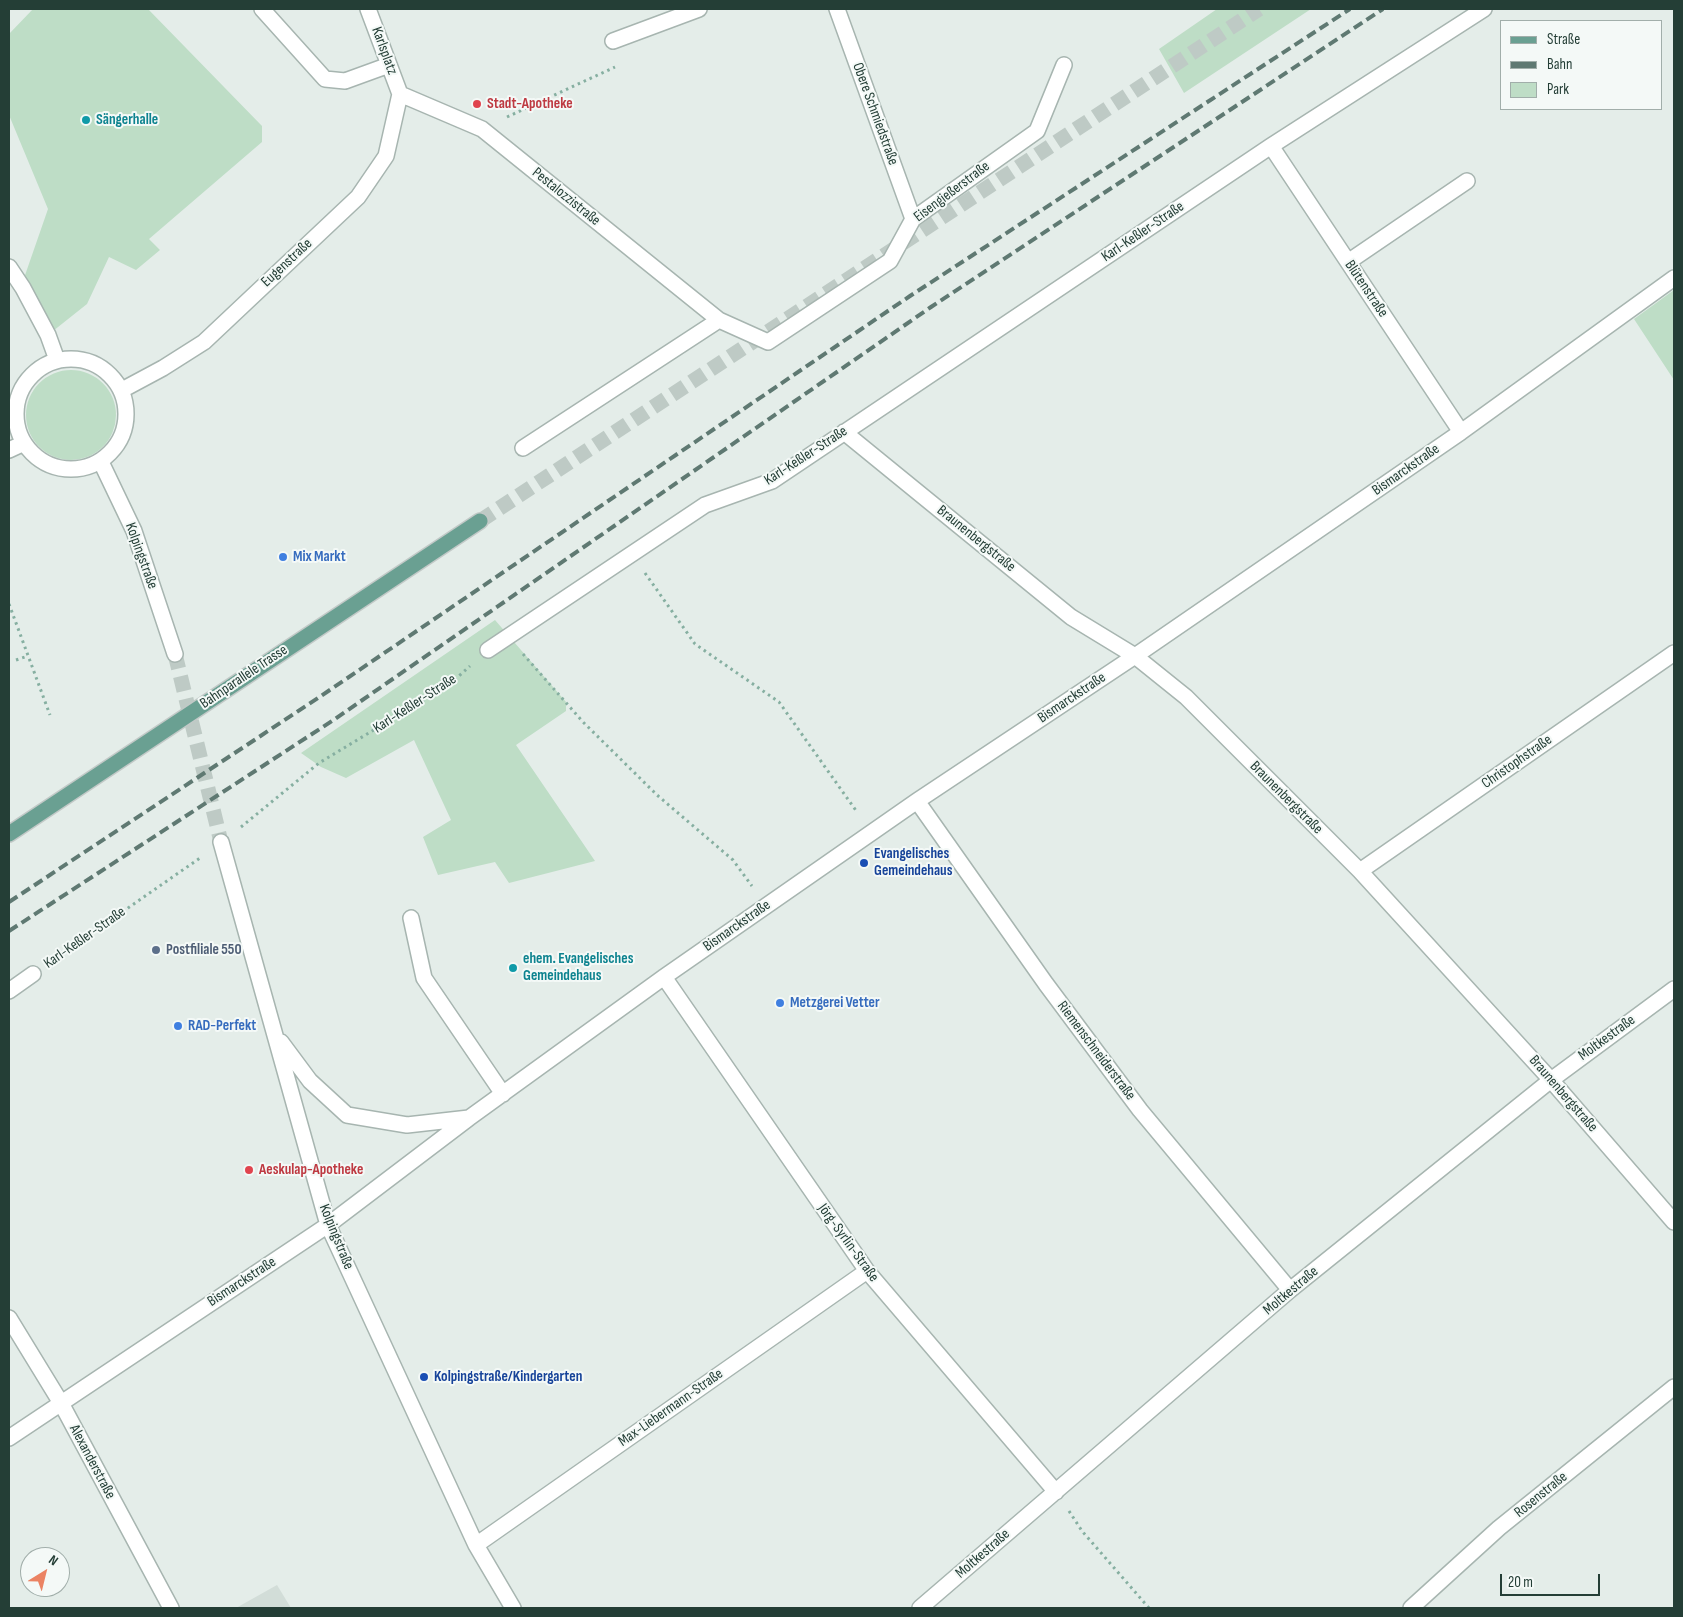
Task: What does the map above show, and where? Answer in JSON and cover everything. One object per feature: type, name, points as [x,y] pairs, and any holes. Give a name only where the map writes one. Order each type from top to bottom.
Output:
[{"type":"main road","name":"Bahnparallele Trasse","points":[[9,834],[480,521]]},
{"type":"street","points":[[262,9],[325,79],[345,82],[389,65]]},
{"type":"street","name":"Karlsplatz","points":[[368,9],[400,94]]},
{"type":"street","points":[[613,41],[699,9]]},
{"type":"street","name":"Obere Schmiedstraße","points":[[837,9],[913,219]]},
{"type":"street","name":"Karl-Keßler-Straße","points":[[488,650],[705,506],[772,481],[1270,146],[1484,9]]},
{"type":"street","name":"Eisengießerstraße","points":[[719,320],[768,342],[890,261],[913,219],[1037,131],[1064,65]]},
{"type":"street","name":"Pestalozzistraße","points":[[400,94],[482,129],[719,320]]},
{"type":"street","name":"Eugenstraße","points":[[122,390],[163,368],[204,342],[358,197],[386,156],[400,94]]},
{"type":"street","name":"Blütenstraße","points":[[1270,146],[1461,432]]},
{"type":"street","points":[[1348,262],[1467,181]]},
{"type":"street","points":[[9,267],[23,288],[48,335],[57,360]]},
{"type":"street","name":"Bismarckstraße","points":[[9,1438],[328,1226],[469,1118],[664,977],[917,801],[1135,656],[1461,432],[1674,278]]},
{"type":"street","points":[[523,448],[719,320]]},
{"type":"street","points":[[76,359],[94,364],[110,375],[122,390],[127,410],[125,430],[116,448],[101,462],[80,469],[59,468],[39,459],[24,443],[17,424],[17,404],[25,384],[39,369],[57,360],[76,359]]},
{"type":"street","name":"Braunenbergstraße","points":[[844,432],[1071,617],[1135,656],[1186,697],[1360,871],[1551,1080],[1674,1222]]},
{"type":"street","points":[[9,450],[24,443]]},
{"type":"street","name":"Kolpingstraße","points":[[101,462],[134,531],[174,654]]},
{"type":"street","name":"Christophstraße","points":[[1360,871],[1674,653]]},
{"type":"street","name":"Riemenschneiderstraße","points":[[917,801],[1046,984],[1140,1110],[1290,1290]]},
{"type":"street","name":"Kolpingstraße","points":[[221,842],[328,1226],[476,1545],[513,1608]]},
{"type":"street","points":[[411,918],[424,978],[503,1094]]},
{"type":"street","name":"Karl-Keßler-Straße","points":[[9,991],[33,974]]},
{"type":"street","name":"Jörg-Syrlin-Straße","points":[[664,977],[867,1272],[1056,1492]]},
{"type":"street","name":"Moltkestraße","points":[[920,1608],[1290,1290],[1551,1080],[1674,989]]},
{"type":"street","name":"Bismarckstraße","points":[[274,1032],[310,1081],[347,1115],[407,1126],[469,1118]]},
{"type":"street","name":"Max-Liebermann-Straße","points":[[476,1545],[867,1272]]},
{"type":"street","name":"Alexanderstraße","points":[[9,1318],[61,1402],[170,1608]]},
{"type":"street","name":"Rosenstraße","points":[[1411,1608],[1499,1528],[1674,1387]]},
{"type":"path","points":[[482,129],[615,67]]},
{"type":"path","points":[[632,554],[695,644],[779,702],[872,832]]},
{"type":"path","points":[[9,604],[50,716]]},
{"type":"path","points":[[508,637],[583,722],[657,795],[732,860],[767,906]]},
{"type":"path","name":"Karl-Keßler-Straße","points":[[33,974],[221,842],[319,763],[450,684],[488,650]]},
{"type":"path","points":[[16,660],[28,656]]},
{"type":"path","points":[[1056,1492],[1082,1532],[1149,1608]]},
{"type":"shaded area","points":[[277,1585],[291,1608],[236,1608]]},
{"type":"green space","points":[[33,9],[148,9],[262,126],[262,142],[149,239],[160,250],[136,270],[109,257],[87,304],[48,335],[23,281],[48,209],[9,115],[9,34]]},
{"type":"green space","points":[[1217,9],[1311,9],[1184,93],[1159,49]]},
{"type":"green space","points":[[1674,290],[1674,380],[1634,319]]},
{"type":"green space","points":[[71,370],[88,373],[103,383],[113,398],[116,415],[113,432],[103,447],[88,457],[71,460],[54,457],[39,447],[29,432],[26,415],[29,398],[39,383],[54,373]]},
{"type":"green space","points":[[495,620],[566,702],[566,711],[516,745],[595,861],[509,883],[495,862],[438,875],[423,837],[451,820],[414,740],[346,778],[321,767],[301,753]]},
{"type":"tunnel","points":[[480,521],[1259,9]]},
{"type":"tunnel","points":[[175,654],[221,842]]},
{"type":"railway","points":[[9,902],[318,698],[910,296],[1350,9]]},
{"type":"railway","points":[[9,931],[332,721],[931,307],[1383,9]]},
{"type":"place","name":"Stadt-Apotheke","points":[[477,104]]},
{"type":"place","name":"Sängerhalle","points":[[86,120]]},
{"type":"place","name":"Mix Markt","points":[[283,557]]},
{"type":"place","name":"Evangelisches Gemeindehaus","points":[[864,863]]},
{"type":"place","name":"Postfiliale 550","points":[[156,950]]},
{"type":"place","name":"ehem. Evangelisches Gemeindehaus","points":[[513,968]]},
{"type":"place","name":"Metzgerei Vetter","points":[[780,1003]]},
{"type":"place","name":"RAD-Perfekt","points":[[178,1026]]},
{"type":"place","name":"Aeskulap-Apotheke","points":[[249,1170]]},
{"type":"place","name":"Kolpingstraße/Kindergarten","points":[[424,1377]]}]
